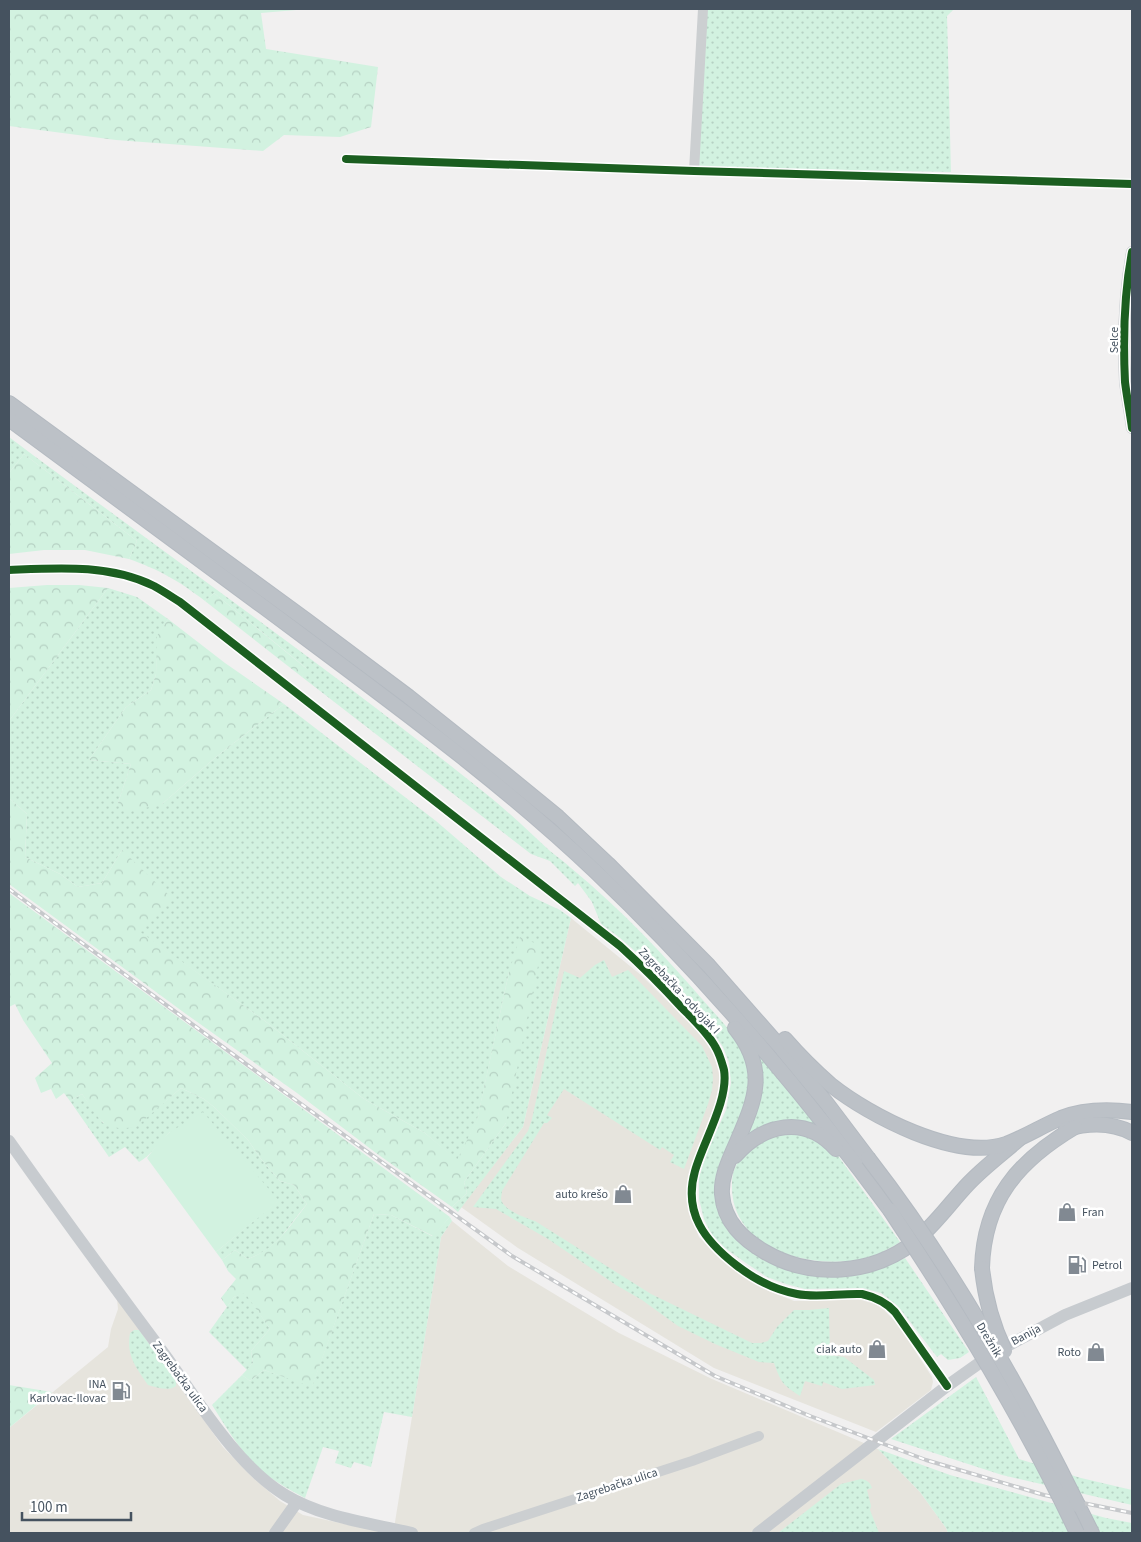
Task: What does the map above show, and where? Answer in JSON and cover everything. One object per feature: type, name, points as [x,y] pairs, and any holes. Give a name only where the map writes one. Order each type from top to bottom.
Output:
[{"type":"highway","points":[[9,404],[409,697],[558,817],[608,864],[709,966],[782,1048],[825,1101],[863,1162]]},
{"type":"highway","points":[[9,419],[288,624],[490,779],[596,872],[681,956],[863,1162]]},
{"type":"highway","points":[[681,956],[689,977],[741,1035],[753,1060],[756,1086],[748,1116],[728,1164],[722,1186],[723,1203],[730,1220],[740,1235],[768,1254],[788,1263],[813,1269],[834,1271],[880,1262],[908,1247],[935,1223],[978,1174],[1019,1139]]},
{"type":"highway","points":[[709,966],[729,974],[803,1059],[830,1084],[855,1102],[906,1129],[956,1144],[992,1147],[1019,1139],[1061,1118],[1105,1110],[1132,1112]]},
{"type":"highway","points":[[995,1160],[1038,1139],[1089,1124],[1118,1127],[1132,1133]]},
{"type":"highway","points":[[728,1164],[745,1145],[756,1137],[780,1127],[802,1128],[826,1138],[847,1162],[863,1162]]},
{"type":"highway","points":[[1035,1420],[1032,1402],[994,1327],[987,1303],[982,1268],[986,1234],[996,1204],[1017,1172],[1062,1134],[1074,1127]]},
{"type":"highway","name":"Drežnik","points":[[863,1162],[902,1204],[950,1276],[998,1354],[1035,1420],[1092,1533]]},
{"type":"highway","name":"Drežnik","points":[[863,1162],[890,1210],[984,1357],[1048,1474],[1077,1533]]},
{"type":"main road","name":"Selce","points":[[1132,252],[1125,325],[1126,383],[1132,428]]},
{"type":"main road","name":"Zagrebačka ulica","points":[[9,1141],[69,1227],[230,1444],[262,1478],[297,1502],[345,1518],[412,1533]]},
{"type":"main road","name":"Banija","points":[[758,1533],[947,1386],[992,1354],[1073,1311],[1132,1288]]},
{"type":"main road","points":[[275,1533],[297,1502]]},
{"type":"street","points":[[694,171],[703,9]]},
{"type":"street","points":[[346,159],[1132,184]]},
{"type":"street","name":"Zagrebačka - odvojak I","points":[[9,570],[75,568],[108,571],[154,586],[205,620],[620,946],[660,984],[704,1032],[719,1055],[724,1071],[723,1095],[695,1170],[692,1184],[692,1199],[695,1213],[708,1240],[740,1267],[757,1279],[775,1288],[806,1296],[862,1294],[885,1303],[895,1312],[947,1386]]},
{"type":"street","name":"Zagrebačka ulica","points":[[474,1533],[692,1461],[760,1436]]},
{"type":"shaded area","points":[[571,918],[641,975],[701,1034],[713,1052],[719,1070],[719,1087],[692,1165],[692,1219],[699,1237],[743,1276],[769,1291],[794,1301],[858,1299],[875,1304],[897,1323],[932,1377],[931,1390],[876,1432],[714,1368],[518,1248],[461,1207],[523,1127]]},
{"type":"shaded area","points":[[452,1221],[508,1266],[619,1333],[712,1379],[878,1449],[920,1492],[948,1533],[392,1533],[441,1237]]},
{"type":"shaded area","points":[[117,1299],[223,1447],[253,1478],[280,1501],[303,1515],[387,1533],[9,1533],[9,1428],[108,1347],[111,1329],[118,1309]]},
{"type":"green space","points":[[9,9],[308,9],[261,13],[266,49],[378,67],[371,127],[340,137],[284,135],[263,151],[116,140],[9,126]]},
{"type":"green space","points":[[707,9],[954,9],[947,16],[951,172],[697,167]]},
{"type":"green space","points":[[9,437],[350,688],[444,760],[490,797],[608,900],[677,970],[735,1038],[747,1065],[749,1091],[740,1120],[720,1162],[716,1176],[715,1191],[718,1210],[727,1227],[739,1242],[754,1254],[771,1263],[808,1275],[827,1277],[858,1275],[905,1258],[969,1352],[960,1358],[948,1360],[941,1354],[937,1357],[898,1306],[881,1293],[863,1288],[805,1289],[786,1284],[767,1277],[725,1248],[712,1235],[704,1219],[699,1199],[699,1177],[708,1150],[726,1110],[731,1083],[729,1062],[723,1047],[712,1031],[644,959],[601,924],[592,902],[578,883],[575,886],[550,861],[531,854],[302,677],[306,668],[214,593],[205,601],[169,577],[129,559],[137,541],[24,454],[9,473]]},
{"type":"green space","points":[[24,454],[137,541],[129,559],[85,550],[44,550],[9,554],[9,473]]},
{"type":"green space","points":[[79,585],[108,588],[9,721],[9,588]]},
{"type":"green space","points":[[108,588],[137,597],[168,619],[158,636],[156,674],[151,690],[126,707],[89,760],[131,764],[118,803],[162,804],[216,757],[284,704],[436,821],[501,877],[530,896],[560,910],[571,918],[523,1127],[458,1212],[452,1207],[467,1193],[464,1182],[506,1123],[509,972],[477,1121],[457,1161],[425,1133],[364,1099],[265,1021],[138,931],[122,850],[102,883],[78,887],[60,874],[25,857],[27,814],[9,798],[9,721]]},
{"type":"green space","points":[[214,593],[307,669],[302,677],[205,601]]},
{"type":"green space","points":[[168,619],[225,663],[284,704],[216,757],[162,804],[128,812],[118,803],[131,764],[89,760],[126,707],[151,690],[156,674],[157,636]]},
{"type":"green space","points":[[9,798],[27,814],[25,857],[60,874],[78,887],[102,883],[122,850],[172,898],[139,931],[265,1021],[364,1099],[425,1133],[457,1160],[477,1120],[509,972],[520,937],[542,946],[506,1123],[464,1182],[467,1193],[452,1207],[9,884]]},
{"type":"green space","points":[[9,893],[450,1217],[433,1236],[391,1215],[374,1214],[312,1387],[264,1370],[250,1381],[242,1375],[253,1363],[251,1351],[270,1329],[245,1293],[234,1297],[227,1307],[221,1298],[236,1279],[228,1271],[222,1260],[235,1250],[248,1259],[267,1249],[282,1236],[307,1204],[294,1185],[280,1181],[248,1140],[214,1107],[204,1099],[181,1088],[136,1127],[125,1128],[116,1128],[103,1122],[82,1094],[70,1101],[64,1093],[56,1099],[51,1089],[41,1093],[35,1078],[52,1063],[23,1020],[15,1004],[9,1007]]},
{"type":"green space","points":[[604,960],[612,977],[628,970],[702,1046],[712,1067],[712,1090],[684,1169],[670,1162],[674,1155],[662,1147],[660,1150],[564,1089],[547,1115],[552,1118],[547,1123],[544,1123],[502,1191],[501,1199],[503,1203],[510,1210],[535,1221],[651,1294],[752,1343],[768,1341],[777,1327],[794,1310],[829,1308],[830,1355],[844,1357],[874,1380],[875,1385],[842,1389],[823,1382],[822,1386],[805,1381],[800,1396],[783,1383],[774,1363],[759,1362],[678,1326],[642,1300],[616,1285],[548,1239],[496,1209],[473,1207],[528,1131],[564,971],[580,978]]},
{"type":"green space","points":[[758,1055],[825,1132],[750,1135],[748,1132],[762,1083]]},
{"type":"green space","points":[[181,1088],[204,1099],[214,1107],[248,1140],[280,1181],[294,1185],[307,1204],[275,1243],[268,1249],[248,1259],[235,1250],[222,1260],[216,1252],[278,1201],[170,1132],[152,1152],[139,1162],[125,1147],[109,1157],[70,1101],[82,1094],[103,1123],[149,1115]]},
{"type":"green space","points":[[203,1112],[279,1201],[216,1252],[147,1158],[170,1132]]},
{"type":"green space","points":[[803,1131],[836,1153],[900,1242],[891,1248],[862,1259],[841,1262],[819,1261],[797,1257],[777,1250],[759,1239],[744,1225],[735,1206],[732,1184],[735,1167],[738,1162],[762,1138]]},
{"type":"green space","points":[[374,1214],[391,1215],[432,1236],[450,1217],[452,1221],[441,1237],[412,1417],[384,1412],[371,1467],[354,1462],[351,1468],[335,1463],[339,1451],[323,1447],[305,1498],[272,1479],[259,1469],[237,1443],[212,1405],[242,1375],[250,1381],[264,1370],[312,1386]]},
{"type":"green space","points":[[245,1292],[270,1329],[251,1351],[253,1363],[247,1370],[209,1332],[234,1297]]},
{"type":"green space","points":[[134,1330],[139,1330],[174,1378],[176,1386],[166,1389],[148,1385],[136,1367],[129,1348],[130,1333]]},
{"type":"green space","points":[[976,1377],[1019,1459],[1081,1478],[1132,1490],[1132,1505],[1002,1475],[891,1439]]},
{"type":"green space","points":[[9,1385],[52,1392],[9,1428]]},
{"type":"green space","points":[[878,1449],[950,1475],[1106,1518],[1132,1523],[1132,1533],[948,1533],[920,1492]]},
{"type":"green space","points":[[861,1479],[868,1482],[872,1488],[867,1490],[871,1506],[870,1510],[879,1533],[778,1533],[841,1484]]},
{"type":"railway","points":[[9,889],[272,1083],[512,1256],[715,1376],[810,1416],[926,1460],[1044,1495],[1132,1513]]},
{"type":"cycle path","points":[[346,159],[1132,184]]},
{"type":"cycle path","points":[[1132,252],[1126,301],[1124,350],[1125,382],[1132,428]]},
{"type":"cycle path","points":[[9,570],[65,568],[101,571],[137,579],[164,592],[180,602],[620,946],[652,976],[700,1027],[713,1042],[722,1062],[725,1082],[723,1094],[695,1171],[692,1186],[692,1200],[695,1213],[699,1225],[706,1236],[725,1256],[743,1270],[781,1290],[813,1296],[862,1294],[876,1298],[892,1308],[947,1386]]},
{"type":"place","name":"auto krešo","points":[[623,1194]]},
{"type":"place","name":"Fran","points":[[1067,1212]]},
{"type":"place","name":"Petrol","points":[[1077,1265]]},
{"type":"place","name":"ciak auto","points":[[877,1349]]},
{"type":"place","name":"Roto","points":[[1096,1352]]},
{"type":"place","name":"INA Karlovac-Ilovac","points":[[121,1391]]}]
